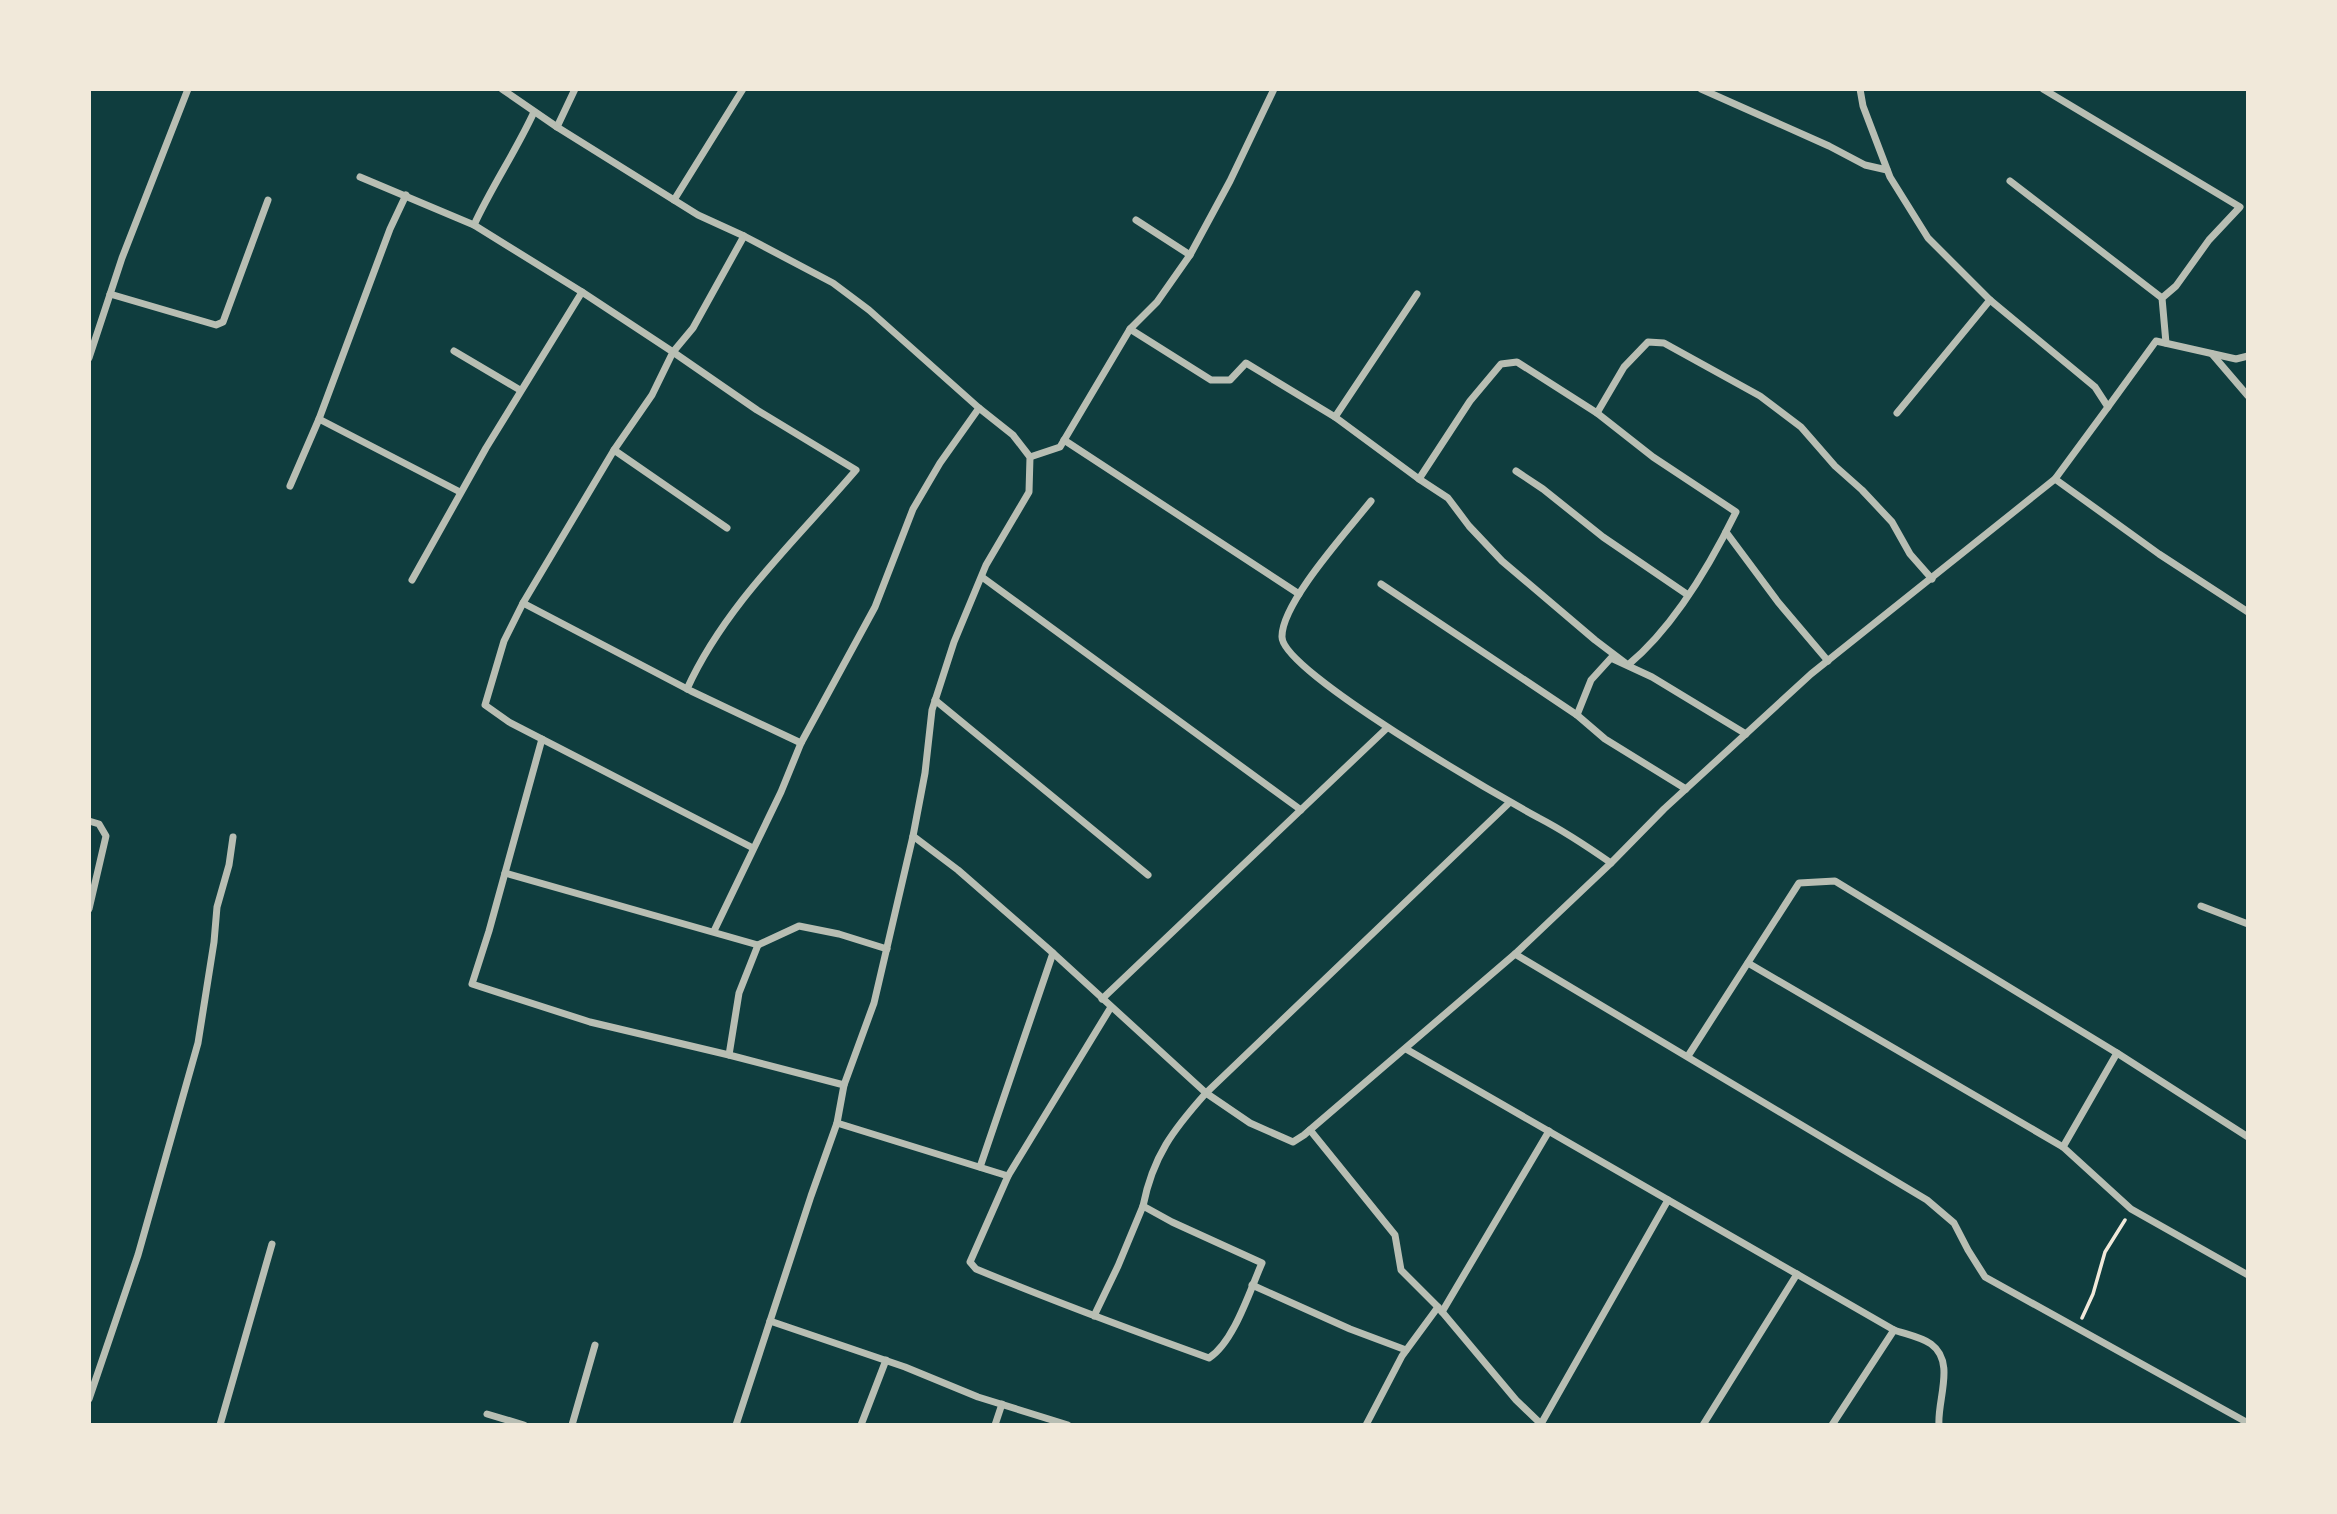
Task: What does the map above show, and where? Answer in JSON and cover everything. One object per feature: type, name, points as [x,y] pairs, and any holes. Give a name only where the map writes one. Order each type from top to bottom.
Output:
[{"type":"street","points":[[89,358],[122,258],[188,89]]},
{"type":"street","points":[[502,89],[557,127],[698,215],[833,283],[860,303],[1013,435],[1030,457],[1028,492],[982,577],[954,642],[935,700],[913,835],[874,1003],[844,1085],[838,1123],[811,1196],[736,1425]]},
{"type":"street","points":[[557,127],[575,89]]},
{"type":"street","points":[[674,200],[743,89]]},
{"type":"street","points":[[1030,457],[1060,447],[1130,329],[1157,302],[1190,255],[1230,181],[1274,89]]},
{"type":"street","points":[[1701,89],[1866,165],[1887,170]]},
{"type":"street","points":[[1860,89],[1863,106],[1887,170],[1928,238],[1990,300],[2095,387],[2108,407]]},
{"type":"street","points":[[2043,89],[2240,207],[2209,240],[2176,286],[2162,298]]},
{"type":"street","points":[[474,225],[520,143],[534,112]]},
{"type":"street","points":[[360,177],[474,225],[582,292],[757,410],[856,470],[743,600],[700,664],[687,689]]},
{"type":"street","points":[[2010,181],[2162,298],[2166,343]]},
{"type":"street","points":[[290,486],[319,419],[390,229],[406,195]]},
{"type":"street","points":[[110,294],[216,325],[223,322],[268,200]]},
{"type":"street","points":[[1136,220],[1190,255]]},
{"type":"street","points":[[744,236],[693,328],[673,352],[652,395],[614,450],[523,603],[504,641],[485,705],[509,722],[753,848]]},
{"type":"street","points":[[412,580],[520,390],[582,292]]},
{"type":"street","points":[[1335,417],[1417,294]]},
{"type":"street","points":[[1897,413],[1990,300]]},
{"type":"street","points":[[1130,329],[1211,380],[1230,380],[1246,363],[1335,417],[1448,498],[1469,526],[1503,561],[1628,665]]},
{"type":"street","points":[[913,835],[958,870],[1053,953],[1206,1093],[1250,1123],[1293,1142],[1516,954],[1686,789],[1828,661],[2055,479],[2156,341],[2236,359],[2248,356]]},
{"type":"street","points":[[1597,413],[1624,367],[1648,342],[1664,343],[1760,396],[1801,427],[1835,466],[1892,522],[1910,554],[1931,579]]},
{"type":"street","points":[[454,351],[520,390]]},
{"type":"street","points":[[2212,353],[2248,396]]},
{"type":"street","points":[[1419,479],[1470,401],[1501,364],[1517,362],[1597,413],[1653,457],[1737,512],[1718,550],[1688,595],[1647,649],[1628,665]]},
{"type":"street","points":[[714,931],[801,743],[874,607],[913,509],[940,463],[979,408]]},
{"type":"street","points":[[319,419],[460,492]]},
{"type":"street","points":[[1064,440],[1299,594]]},
{"type":"street","points":[[614,450],[727,528]]},
{"type":"street","points":[[1516,471],[1603,537],[1688,595]]},
{"type":"street","points":[[2055,479],[2159,554],[2248,612]]},
{"type":"street","points":[[1371,501],[1299,594],[1287,614],[1282,636],[1284,648],[1304,667],[1387,728],[1611,863]]},
{"type":"street","points":[[1726,532],[1778,602],[1828,661]]},
{"type":"street","points":[[982,577],[1301,810]]},
{"type":"street","points":[[1381,584],[1577,715],[1605,739],[1686,789]]},
{"type":"street","points":[[523,603],[687,689],[801,743]]},
{"type":"street","points":[[1577,715],[1591,680],[1611,658],[1652,677],[1746,734]]},
{"type":"street","points":[[935,700],[1148,876]]},
{"type":"street","points":[[1102,999],[1387,728]]},
{"type":"street","points":[[542,739],[472,984],[590,1022],[844,1085]]},
{"type":"street","points":[[1094,1316],[1143,1206],[1147,1182],[1176,1127],[1206,1093],[1509,803]]},
{"type":"street","points":[[89,821],[99,824],[106,836],[89,909]]},
{"type":"street","points":[[89,1399],[138,1255],[198,1043],[217,907],[229,865],[233,837]]},
{"type":"street","points":[[505,873],[758,945],[799,926],[839,934],[887,949]]},
{"type":"street","points":[[1688,1056],[1799,883],[1835,881],[2118,1053],[2248,1137]]},
{"type":"street","points":[[2200,906],[2248,924]]},
{"type":"street","points":[[729,1055],[739,993],[758,945]]},
{"type":"street","points":[[980,1167],[1053,953]]},
{"type":"street","points":[[1516,954],[1927,1199],[1954,1223],[1985,1277],[2248,1423]]},
{"type":"street","points":[[1748,963],[2063,1147],[2131,1209],[2248,1275]]},
{"type":"street","points":[[1111,1007],[1009,1176],[970,1262],[976,1269],[1209,1358],[1218,1352],[1230,1335],[1262,1263],[1143,1206]]},
{"type":"street","points":[[1406,1049],[1894,1330],[1931,1343],[1945,1365],[1939,1425]]},
{"type":"street","points":[[2063,1147],[2118,1053]]},
{"type":"street","points":[[838,1123],[1009,1176]]},
{"type":"street","points":[[1310,1130],[1395,1236],[1401,1270],[1440,1310],[1516,1400],[1541,1424],[1668,1200]]},
{"type":"street","points":[[1366,1425],[1406,1350],[1440,1310],[1549,1131]]},
{"type":"street","points":[[220,1425],[272,1244]]},
{"type":"street","points":[[1703,1425],[1797,1274]]},
{"type":"street","points":[[1252,1285],[1350,1329],[1406,1350]]},
{"type":"street","points":[[770,1321],[1068,1425]]},
{"type":"street","points":[[1832,1425],[1894,1330]]},
{"type":"street","points":[[572,1425],[595,1345]]},
{"type":"street","points":[[861,1425],[886,1360]]},
{"type":"street","points":[[995,1425],[1002,1404]]},
{"type":"street","points":[[487,1414],[524,1425]]},
{"type":"path","points":[[2077,1329],[2093,1294],[2105,1252],[2131,1209]]}]
